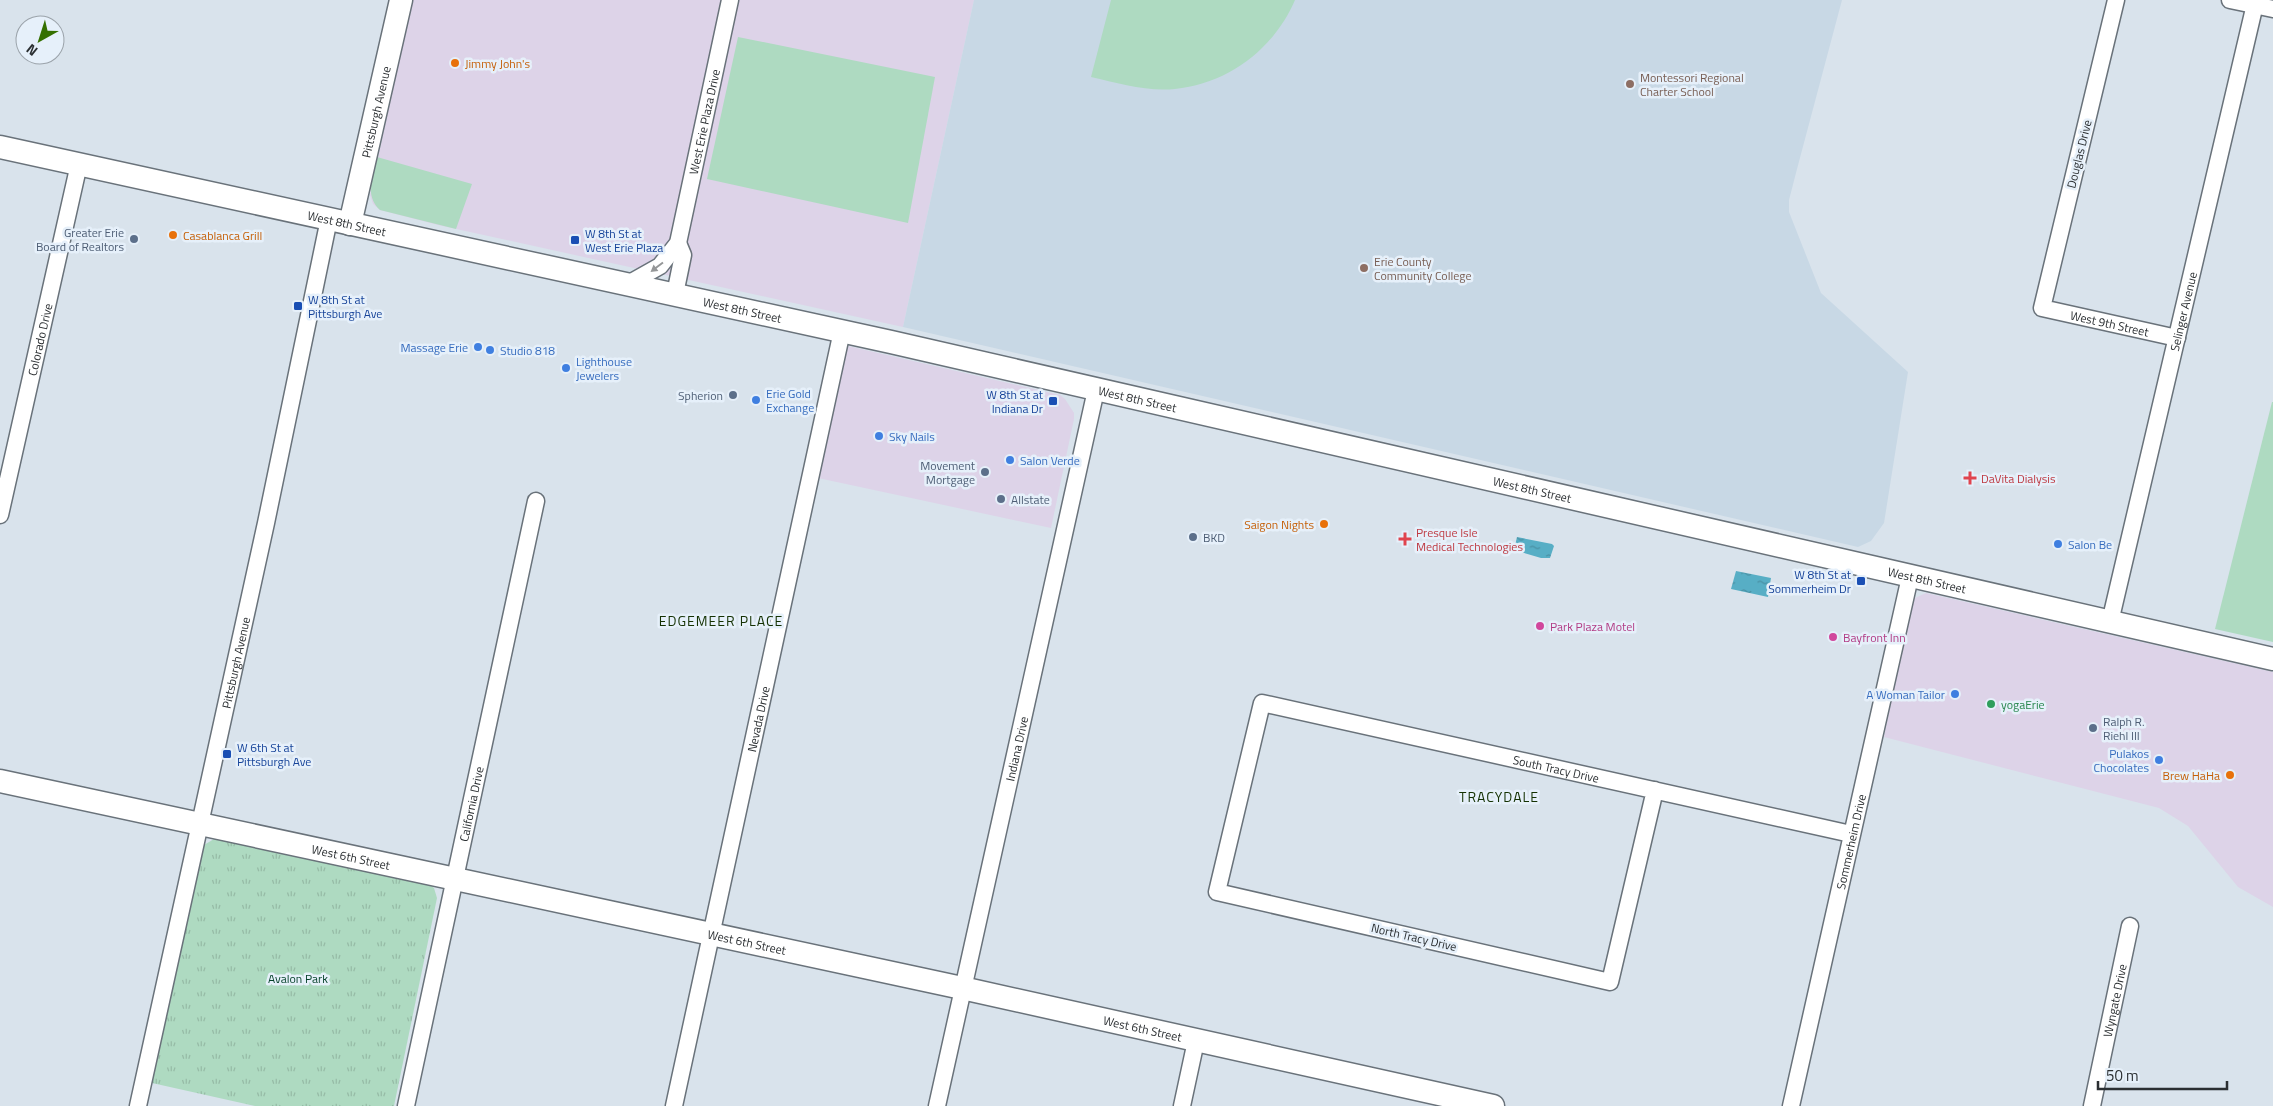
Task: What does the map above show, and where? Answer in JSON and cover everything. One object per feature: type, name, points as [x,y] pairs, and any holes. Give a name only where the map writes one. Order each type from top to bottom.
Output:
[{"type":"main road","name":"Pittsburgh Avenue","points":[[340,222],[401,0]]},
{"type":"main road","name":"West 8th Street","points":[[0,147],[675,294],[2273,659]]},
{"type":"main road","name":"West 6th Street","points":[[0,781],[962,988],[1493,1106]]},
{"type":"street","name":"West Erie Plaza Drive","points":[[628,284],[660,266],[678,243],[730,0]]},
{"type":"street","name":"Douglas Drive","points":[[2042,308],[2116,0]]},
{"type":"street","points":[[2230,0],[2256,2],[2273,9]]},
{"type":"street","name":"Selinger Avenue","points":[[2110,622],[2256,2]]},
{"type":"street","name":"Colorado Drive","points":[[0,515],[79,164]]},
{"type":"street","name":"Pittsburgh Avenue","points":[[138,1106],[266,523],[340,222]]},
{"type":"street","name":"West Erie Plaza Drive","points":[[675,294],[682,255],[678,243]]},
{"type":"street","name":"West 9th Street","points":[[2042,308],[2177,338]]},
{"type":"street","name":"Nevada Drive","points":[[674,1106],[842,332]]},
{"type":"street","name":"Indiana Drive","points":[[936,1106],[1096,390]]},
{"type":"street","name":"California Drive","points":[[406,1106],[536,501]]},
{"type":"street","name":"Sommerheim Drive","points":[[1791,1106],[1910,577]]},
{"type":"street","name":"South Tracy Drive","points":[[1262,703],[1851,834]]},
{"type":"street","name":"North Tracy Drive","points":[[1262,703],[1217,892],[1600,980],[1610,982],[1655,790]]},
{"type":"street","name":"Wyngate Drive","points":[[2092,1106],[2130,926]]},
{"type":"street","points":[[1182,1106],[1196,1041]]},
{"type":"shaded area","points":[[412,0],[974,0],[903,327],[438,225],[380,210],[373,204],[370,195]]},
{"type":"shaded area","name":"Erie County Community College","points":[[974,0],[1842,0],[1789,200],[1789,212],[1821,293],[1908,372],[1884,523],[1871,541],[1858,547],[903,327]]},
{"type":"shaded area","points":[[848,346],[1060,395],[1065,399],[1074,413],[1074,419],[1051,528],[818,478],[837,378]]},
{"type":"shaded area","points":[[1926,593],[2273,672],[2273,907],[2238,887],[2188,826],[2159,808],[1884,737],[1907,622],[1915,598]]},
{"type":"green space","points":[[1111,0],[1295,0],[1275,34],[1247,61],[1231,72],[1195,86],[1164,90],[1091,77]]},
{"type":"green space","points":[[738,37],[935,77],[908,223],[707,179]]},
{"type":"green space","points":[[377,157],[472,184],[456,229],[380,210],[372,198],[371,192]]},
{"type":"green space","points":[[2273,402],[2273,642],[2215,629]]},
{"type":"green space","name":"Avalon Park","points":[[214,839],[253,844],[430,885],[434,888],[437,898],[394,1106],[255,1106],[152,1083],[204,845]]},
{"type":"water","points":[[1517,537],[1552,544],[1554,546],[1550,558],[1541,558],[1514,550]]},
{"type":"water","points":[[1736,571],[1771,578],[1768,597],[1731,589]]},
{"type":"place","name":"Jimmy John's","points":[[455,63]]},
{"type":"place","name":"Montessori Regional Charter School","points":[[1630,84]]},
{"type":"place","name":"Casablanca Grill","points":[[173,235]]},
{"type":"place","name":"Greater Erie Board of Realtors","points":[[134,239]]},
{"type":"place","name":"W 8th St at West Erie Plaza","points":[[575,240]]},
{"type":"place","name":"Erie County Community College","points":[[1364,268]]},
{"type":"place","name":"W 8th St at Pittsburgh Ave","points":[[298,306]]},
{"type":"place","name":"Massage Erie","points":[[478,347]]},
{"type":"place","name":"Studio 818","points":[[490,350]]},
{"type":"place","name":"Lighthouse Jewelers","points":[[566,368]]},
{"type":"place","name":"Spherion","points":[[733,395]]},
{"type":"place","name":"Erie Gold Exchange","points":[[756,400]]},
{"type":"place","name":"W 8th St at Indiana Dr","points":[[1053,401]]},
{"type":"place","name":"Sky Nails","points":[[879,436]]},
{"type":"place","name":"Salon Verde","points":[[1010,460]]},
{"type":"place","name":"Movement Mortgage","points":[[985,472]]},
{"type":"place","name":"DaVita Dialysis","points":[[1970,478]]},
{"type":"place","name":"Allstate","points":[[1001,499]]},
{"type":"place","name":"Saigon Nights","points":[[1324,524]]},
{"type":"place","name":"BKD","points":[[1193,537]]},
{"type":"place","name":"Presque Isle Medical Technologies","points":[[1405,539]]},
{"type":"place","name":"Salon Be","points":[[2058,544]]},
{"type":"place","name":"W 8th St at Sommerheim Dr","points":[[1861,581]]},
{"type":"place","name":"Park Plaza Motel","points":[[1540,626]]},
{"type":"place","name":"Bayfront Inn","points":[[1833,637]]},
{"type":"place","name":"A Woman Tailor","points":[[1955,694]]},
{"type":"place","name":"yogaErie","points":[[1991,704]]},
{"type":"place","name":"Ralph R. Riehl III","points":[[2093,728]]},
{"type":"place","name":"W 6th St at Pittsburgh Ave","points":[[227,754]]},
{"type":"place","name":"Pulakos Chocolates","points":[[2159,760]]},
{"type":"place","name":"Brew HaHa","points":[[2230,775]]},
{"type":"district","name":"EDGEMEER PLACE","points":[[721,620]]},
{"type":"district","name":"TRACYDALE","points":[[1499,796]]}]
